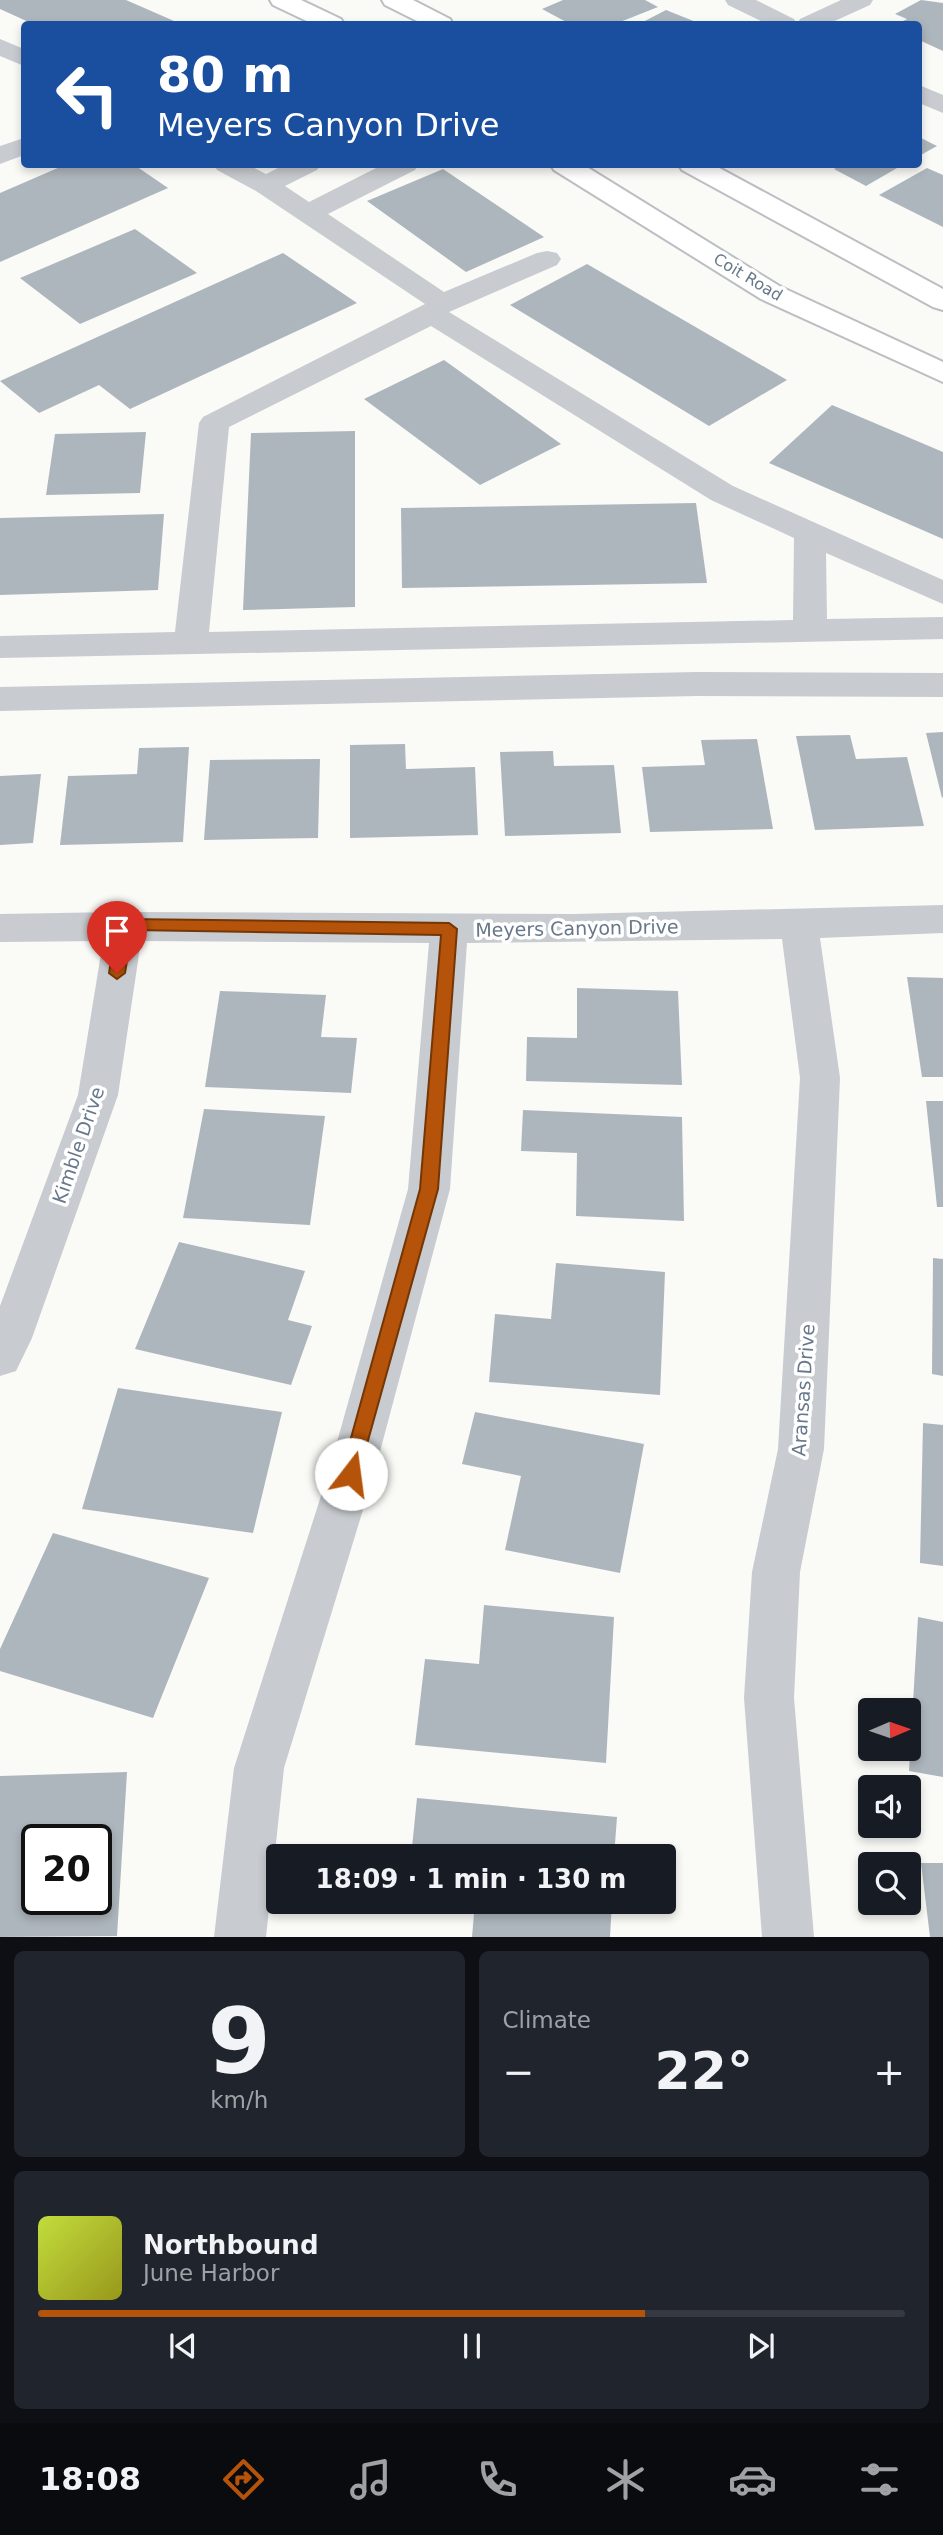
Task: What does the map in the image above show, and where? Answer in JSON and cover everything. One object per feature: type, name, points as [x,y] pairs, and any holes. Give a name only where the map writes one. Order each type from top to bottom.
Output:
[{"type":"main road","points":[[282,0],[326,21]]},
{"type":"main road","points":[[394,0],[435,21]]},
{"type":"main road","name":"Coit Road","points":[[569,168],[771,293],[943,373]]},
{"type":"main road","points":[[698,168],[943,301]]},
{"type":"street","points":[[737,0],[779,21]]},
{"type":"street","points":[[816,21],[861,0]]},
{"type":"street","points":[[0,46],[21,57]]},
{"type":"street","points":[[922,94],[943,105]]},
{"type":"street","points":[[0,156],[21,147]]},
{"type":"street","points":[[234,168],[266,185],[308,213],[437,309],[722,492],[943,593]]},
{"type":"street","points":[[266,185],[300,168]]},
{"type":"street","points":[[308,213],[398,168]]},
{"type":"street","points":[[191,643],[214,423],[437,309],[547,259]]},
{"type":"street","points":[[810,533],[810,631]]},
{"type":"street","points":[[0,647],[943,628]]},
{"type":"street","points":[[0,699],[697,684],[943,685]]},
{"type":"street","name":"Meyers Canyon Drive","points":[[0,928],[125,924],[449,929],[799,925],[943,919]]},
{"type":"street","name":"Kimble Drive","points":[[0,1357],[10,1338],[98,1094],[125,924]]},
{"type":"street","name":"Aransas Drive","points":[[788,1937],[769,1698],[776,1572],[802,1449],[820,1078],[799,925]]},
{"type":"street","points":[[240,1937],[259,1768],[351,1474],[429,1189],[449,929]]},
{"type":"building","points":[[0,0],[126,0],[174,21],[26,21],[0,9]]},
{"type":"building","points":[[563,0],[645,0],[658,7],[623,21],[564,21],[542,9]]},
{"type":"building","points":[[921,0],[943,3],[943,51],[922,41],[922,21],[903,21],[907,19],[895,14]]},
{"type":"building","points":[[666,10],[694,21],[645,21]]},
{"type":"building","points":[[922,138],[937,146],[922,154]]},
{"type":"building","points":[[58,168],[139,168],[168,188],[0,262],[0,193]]},
{"type":"building","points":[[836,168],[897,168],[866,186]]},
{"type":"building","points":[[927,168],[943,175],[943,227],[879,195]]},
{"type":"building","points":[[443,169],[544,237],[466,272],[367,201]]},
{"type":"building","points":[[135,229],[197,273],[80,324],[20,278]]},
{"type":"building","points":[[283,253],[357,303],[130,409],[99,385],[39,413],[0,381]]},
{"type":"building","points":[[587,264],[787,380],[709,426],[510,305]]},
{"type":"building","points":[[444,360],[561,444],[480,485],[364,399]]},
{"type":"building","points":[[832,405],[943,452],[943,539],[769,463]]},
{"type":"building","points":[[355,431],[355,607],[243,610],[251,433]]},
{"type":"building","points":[[146,432],[140,493],[46,495],[55,434]]},
{"type":"building","points":[[696,503],[707,583],[402,588],[401,508]]},
{"type":"building","points":[[164,514],[158,590],[0,595],[0,518]]},
{"type":"building","points":[[943,732],[943,797],[942,798],[926,733]]},
{"type":"building","points":[[850,735],[856,759],[907,757],[924,826],[815,830],[796,736]]},
{"type":"building","points":[[757,739],[773,829],[650,832],[642,767],[705,765],[701,740]]},
{"type":"building","points":[[405,744],[406,769],[475,767],[478,835],[350,838],[350,745]]},
{"type":"building","points":[[189,747],[183,842],[60,845],[68,776],[137,774],[139,748]]},
{"type":"building","points":[[553,751],[554,766],[614,765],[621,833],[505,836],[500,752]]},
{"type":"building","points":[[320,759],[318,838],[204,840],[210,760]]},
{"type":"building","points":[[41,774],[33,843],[0,845],[0,776]]},
{"type":"building","points":[[907,977],[943,978],[943,1077],[922,1077]]},
{"type":"building","points":[[577,988],[678,991],[682,1085],[526,1081],[527,1037],[577,1038]]},
{"type":"building","points":[[220,991],[326,995],[321,1037],[357,1038],[351,1093],[205,1087]]},
{"type":"building","points":[[926,1101],[943,1101],[943,1207],[937,1207]]},
{"type":"building","points":[[204,1109],[325,1116],[310,1225],[183,1218]]},
{"type":"building","points":[[523,1110],[682,1117],[684,1221],[576,1216],[577,1153],[521,1151]]},
{"type":"building","points":[[179,1242],[305,1271],[288,1320],[312,1326],[291,1385],[135,1349]]},
{"type":"building","points":[[933,1258],[943,1259],[943,1376],[932,1374]]},
{"type":"building","points":[[556,1263],[665,1272],[660,1395],[489,1382],[495,1314],[551,1319]]},
{"type":"building","points":[[118,1388],[282,1412],[253,1533],[82,1509]]},
{"type":"building","points":[[475,1412],[644,1444],[620,1573],[505,1550],[521,1476],[462,1464]]},
{"type":"building","points":[[923,1423],[943,1425],[943,1566],[920,1563]]},
{"type":"building","points":[[53,1533],[209,1578],[153,1718],[0,1671],[0,1649]]},
{"type":"building","points":[[484,1605],[614,1617],[606,1763],[415,1745],[425,1659],[479,1664]]},
{"type":"building","points":[[918,1617],[943,1622],[943,1777],[909,1771],[910,1761],[921,1761],[921,1698],[913,1698]]},
{"type":"building","points":[[127,1772],[117,1936],[0,1937],[0,1776]]},
{"type":"building","points":[[417,1798],[617,1817],[615,1844],[412,1844]]},
{"type":"building","points":[[921,1863],[943,1863],[943,1937],[930,1937]]},
{"type":"building","points":[[474,1914],[611,1914],[610,1937],[472,1937]]},
{"type":"route","points":[[117,973],[125,924],[449,929],[429,1189],[351,1474]]}]
